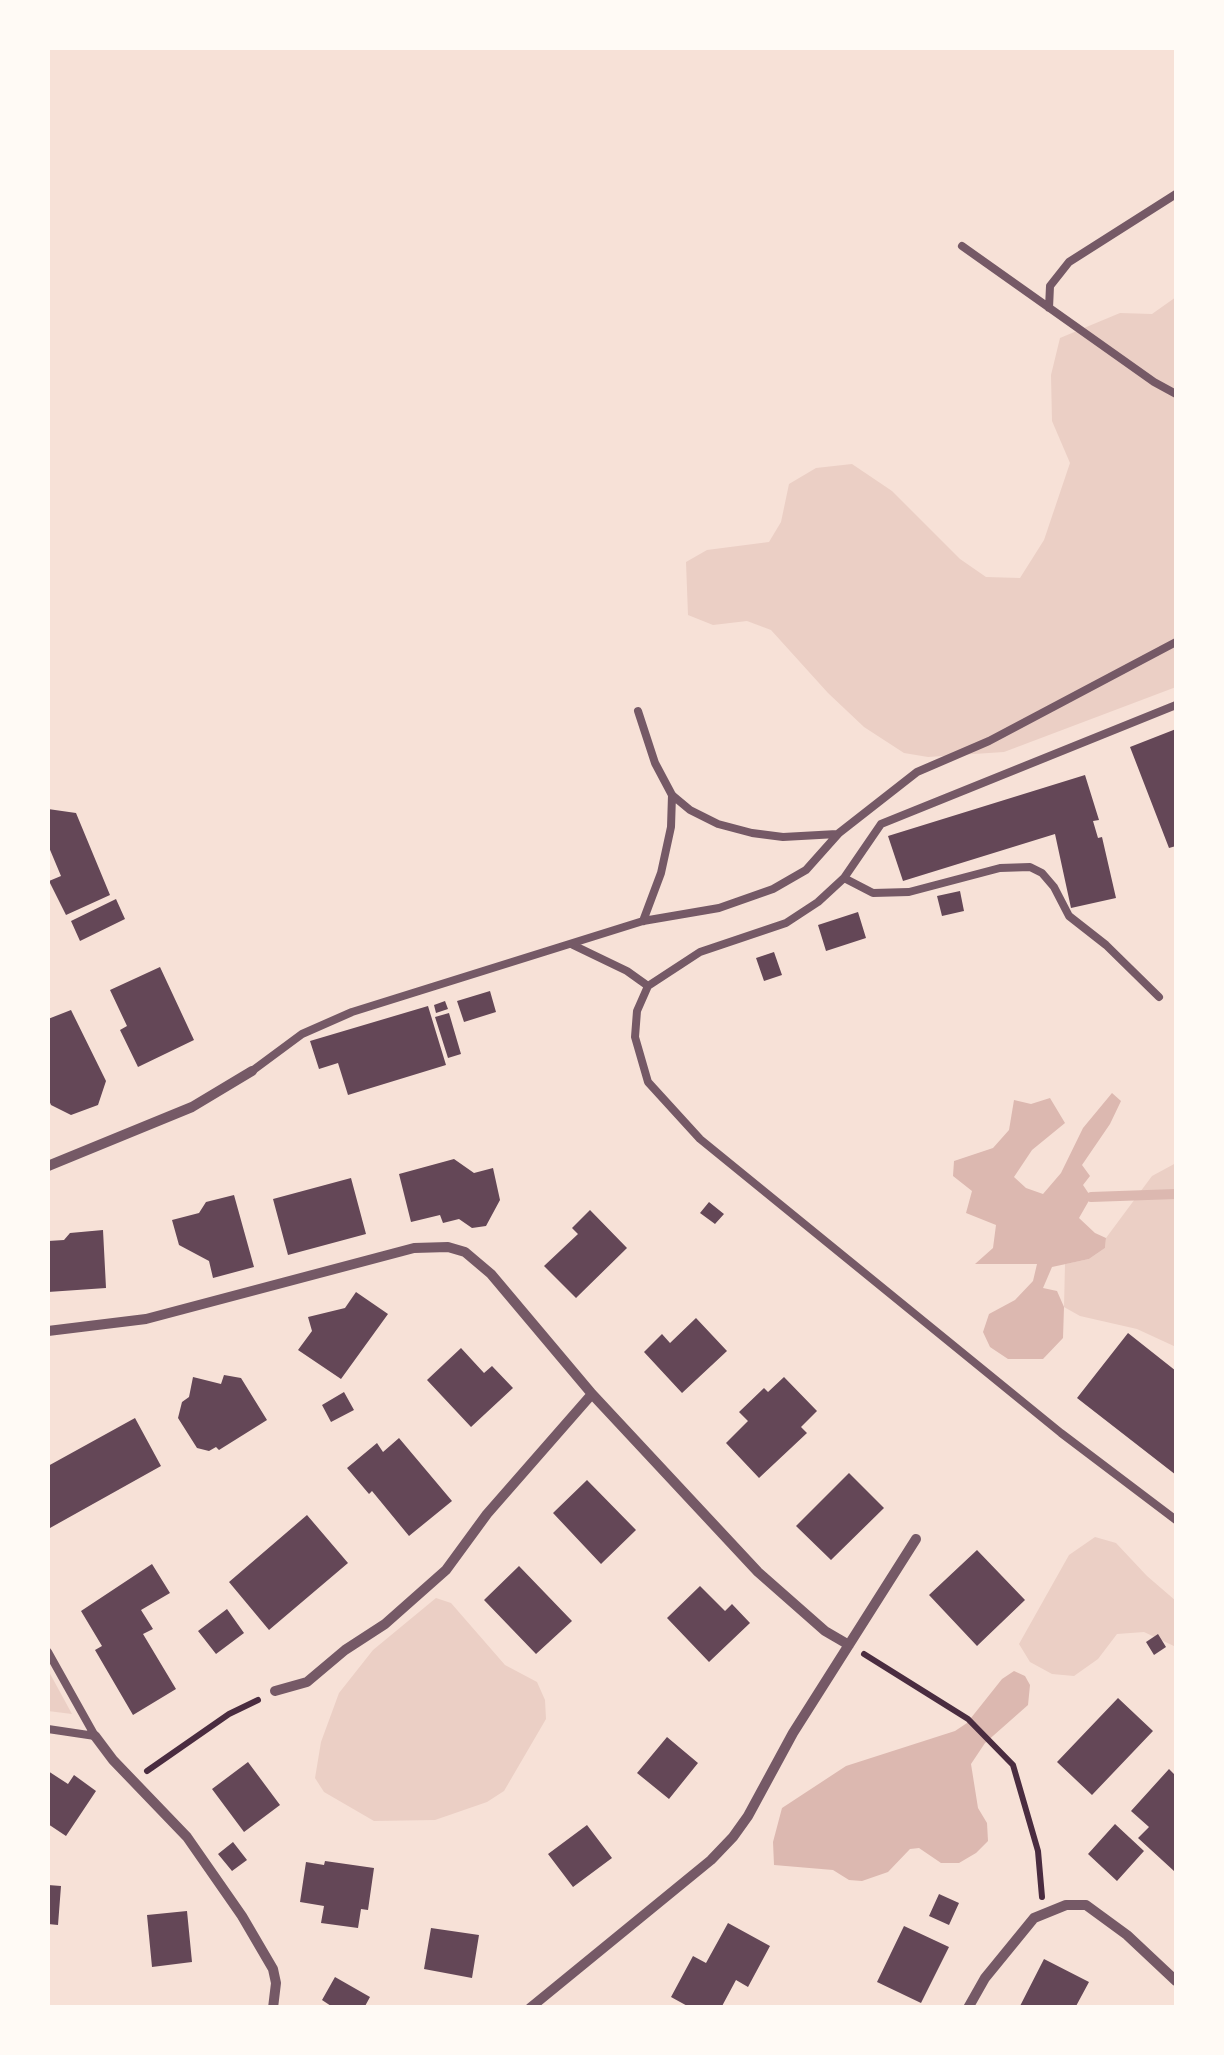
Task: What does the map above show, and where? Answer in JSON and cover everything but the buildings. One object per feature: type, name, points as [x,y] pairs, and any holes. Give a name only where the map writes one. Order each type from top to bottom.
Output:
[{"type":"street","points":[[48,1166],[192,1107],[252,1070]]},
{"type":"street","points":[[48,1331],[146,1319],[414,1248],[448,1247],[478,1260],[592,1394],[758,1572],[825,1631],[849,1644]]},
{"type":"street","points":[[276,1691],[308,1682],[344,1650],[385,1624],[446,1570],[487,1514],[592,1394]]},
{"type":"street","points":[[530,2008],[711,1860],[733,1837],[916,1539]]},
{"type":"street","points":[[95,1736],[187,1837],[263,1950],[276,1984],[273,2008]]},
{"type":"street","points":[[968,2008],[985,1978],[1034,1918],[1066,1905],[1086,1905],[1127,1935],[1176,1981]]},
{"type":"lane","points":[[1048,308],[1050,286],[1069,262],[1176,194]]},
{"type":"lane","points":[[962,246],[1176,394]]},
{"type":"lane","points":[[252,1070],[302,1034],[352,1012],[642,921],[718,908],[773,889],[806,870],[839,833],[918,772],[988,741],[1176,642]]},
{"type":"lane","points":[[1176,706],[880,824],[844,878],[818,902],[786,924],[700,952],[648,986],[636,1011],[635,1037],[648,1082],[700,1139],[1061,1432],[1176,1520]]},
{"type":"lane","points":[[638,712],[655,763],[672,794],[690,810],[718,824],[752,833],[783,837],[839,833]]},
{"type":"lane","points":[[642,921],[661,873],[671,827],[672,794]]},
{"type":"lane","points":[[844,878],[873,893],[910,892],[1000,868],[1030,867],[1042,873],[1054,887],[1069,916],[1106,945],[1159,997]]},
{"type":"lane","points":[[573,945],[627,970],[648,986]]},
{"type":"lane","points":[[48,1652],[95,1736]]},
{"type":"lane","points":[[48,1730],[95,1736]]},
{"type":"path","points":[[849,1644],[968,1719],[1012,1765],[1038,1852],[1044,1913]]},
{"type":"path","points":[[134,1781],[230,1714],[276,1691]]},
{"type":"shaded area","points":[[1176,297],[1176,687],[1004,752],[928,757],[904,753],[864,727],[771,630],[747,621],[713,625],[688,615],[686,562],[707,550],[769,542],[781,522],[789,484],[816,468],[852,464],[892,491],[960,559],[986,577],[1020,578],[1044,540],[1070,463],[1052,421],[1051,375],[1060,338],[1120,313],[1152,314]]},
{"type":"shaded area","points":[[1112,1093],[1121,1101],[1082,1165],[1090,1176],[1083,1185],[1091,1197],[1079,1218],[1106,1238],[1105,1248],[1089,1259],[1052,1267],[1043,1288],[1057,1291],[1064,1307],[1063,1338],[1043,1359],[1008,1359],[990,1347],[983,1332],[989,1314],[1015,1300],[1033,1281],[1037,1264],[975,1264],[993,1248],[996,1225],[966,1213],[972,1191],[953,1176],[954,1161],[993,1148],[1009,1130],[1014,1100],[1031,1104],[1050,1098],[1065,1123],[1032,1150],[1014,1177],[1026,1188],[1043,1194],[1061,1173],[1083,1128]]},
{"type":"shaded area","points":[[1176,1163],[1176,1347],[1137,1329],[1080,1316],[1064,1307],[1065,1264],[1089,1259],[1105,1248],[1106,1238],[1152,1176]]},
{"type":"shaded area","points":[[1095,1537],[1116,1543],[1176,1601],[1176,1647],[1144,1632],[1117,1634],[1098,1659],[1074,1676],[1052,1674],[1030,1662],[1019,1644],[1069,1555]]},
{"type":"shaded area","points":[[436,1598],[451,1603],[505,1665],[537,1682],[545,1700],[546,1719],[504,1791],[487,1802],[435,1820],[374,1821],[324,1792],[315,1778],[321,1742],[339,1693],[373,1650]]},
{"type":"shaded area","points":[[48,1670],[72,1714],[48,1711]]},
{"type":"shaded area","points":[[1014,1671],[1025,1676],[1030,1685],[1028,1705],[985,1743],[971,1764],[978,1808],[987,1823],[988,1841],[976,1853],[959,1863],[941,1863],[919,1848],[910,1849],[888,1872],[862,1881],[849,1880],[833,1870],[774,1865],[773,1842],[782,1808],[846,1766],[955,1731]]},
{"type":"waterway","points":[[1091,1197],[1176,1194]]}]
